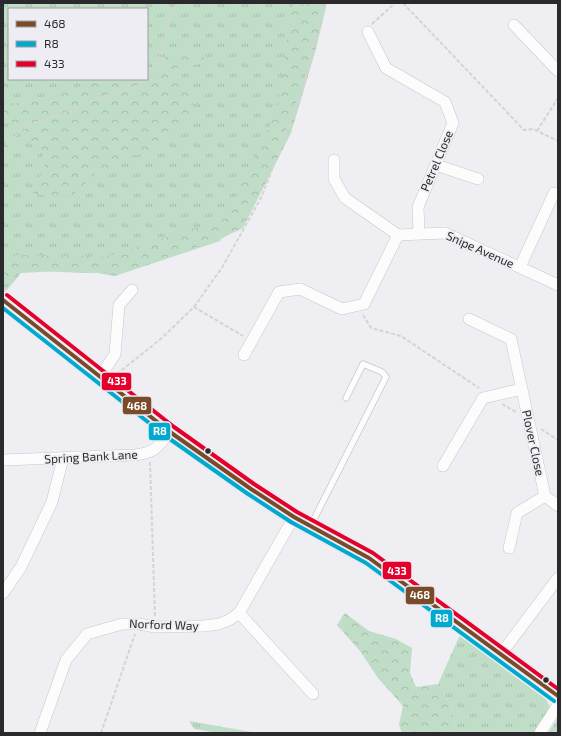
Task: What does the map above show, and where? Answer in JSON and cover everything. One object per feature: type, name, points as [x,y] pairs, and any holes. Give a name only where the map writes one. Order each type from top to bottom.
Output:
[{"type":"street","points":[[514,25],[558,71]]},
{"type":"street","name":"Petrel Close","points":[[368,32],[386,68],[445,102],[454,123],[418,207],[419,234]]},
{"type":"street","points":[[244,355],[279,292],[300,289],[342,309],[364,304],[398,235],[345,198],[334,179],[334,160]]},
{"type":"street","points":[[436,165],[478,179]]},
{"type":"street","points":[[520,268],[554,193],[558,194]]},
{"type":"street","name":"Snipe Avenue","points":[[398,235],[444,233],[558,285]]},
{"type":"street","points":[[104,379],[115,354],[119,305],[132,290]]},
{"type":"street","points":[[3,300],[170,432],[251,489],[294,517],[369,558],[558,696]]},
{"type":"street","name":"Plover Close","points":[[469,319],[511,340],[545,496]]},
{"type":"street","points":[[443,466],[483,398],[522,390]]},
{"type":"street","name":"Spring Bank Lane","points":[[3,460],[135,455],[150,453],[155,450],[170,432]]},
{"type":"street","points":[[3,593],[21,567],[52,502],[63,458]]},
{"type":"street","points":[[509,548],[517,513],[545,496],[558,506]]},
{"type":"street","points":[[294,517],[239,613],[313,694]]},
{"type":"street","points":[[500,654],[558,578]]},
{"type":"street","name":"Norford Way","points":[[40,733],[66,660],[87,634],[122,624],[139,624],[155,627],[204,626],[219,624],[229,620],[239,613]]},
{"type":"street","points":[[540,733],[558,705]]},
{"type":"lane","points":[[311,525],[386,377],[382,372],[363,364],[346,398]]},
{"type":"path","points":[[148,73],[161,55],[167,25],[173,9],[178,3]]},
{"type":"path","points":[[104,379],[163,337],[194,307],[223,266],[262,196],[304,85],[322,3]]},
{"type":"path","points":[[368,32],[372,25],[395,3]]},
{"type":"path","points":[[403,3],[524,130],[533,129],[558,141]]},
{"type":"path","points":[[3,150],[9,142],[27,126],[69,111],[92,100],[138,86],[142,80]]},
{"type":"path","points":[[537,131],[558,98]]},
{"type":"path","points":[[357,305],[371,328],[401,336],[558,440]]},
{"type":"path","points":[[194,307],[252,341]]},
{"type":"path","points":[[150,453],[155,627]]},
{"type":"path","points":[[101,733],[139,624]]},
{"type":"green space","points":[[3,3],[301,3],[284,109],[220,241],[115,276],[78,270],[21,273],[6,291],[3,289]]},
{"type":"green space","points":[[293,3],[327,3],[316,49],[291,133],[243,228],[218,240],[120,273],[21,270],[3,285],[3,262],[16,255],[105,257],[227,218],[276,112]]},
{"type":"green space","points":[[172,52],[186,52],[203,56],[205,61],[195,65],[180,66],[172,72],[168,78],[173,82],[191,86],[193,100],[188,122],[145,152],[96,173],[71,197],[33,194],[45,164],[40,143],[25,141],[10,119],[3,119],[3,104],[44,101],[95,80],[122,80],[130,83],[155,79],[160,71],[166,54]]},
{"type":"green space","points":[[345,613],[369,631],[396,639],[412,648],[410,673],[416,687],[438,684],[451,707],[456,733],[402,733],[399,725],[403,706],[378,678],[360,651],[337,625]]},
{"type":"green space","points":[[460,635],[546,699],[550,707],[535,733],[456,733],[451,707],[438,684]]},
{"type":"green space","points":[[558,718],[558,733],[548,733]]},
{"type":"green space","points":[[189,721],[257,733],[218,733],[194,729]]},
{"type":"transit line","name":"433","points":[[7,295],[174,427],[254,484],[297,512],[373,553],[558,689]]},
{"type":"transit line","name":"468","points":[[3,300],[170,432],[251,489],[294,517],[369,558],[558,696]]},
{"type":"transit line","name":"R8","points":[[3,308],[167,437],[248,494],[291,522],[366,563],[554,701]]}]
